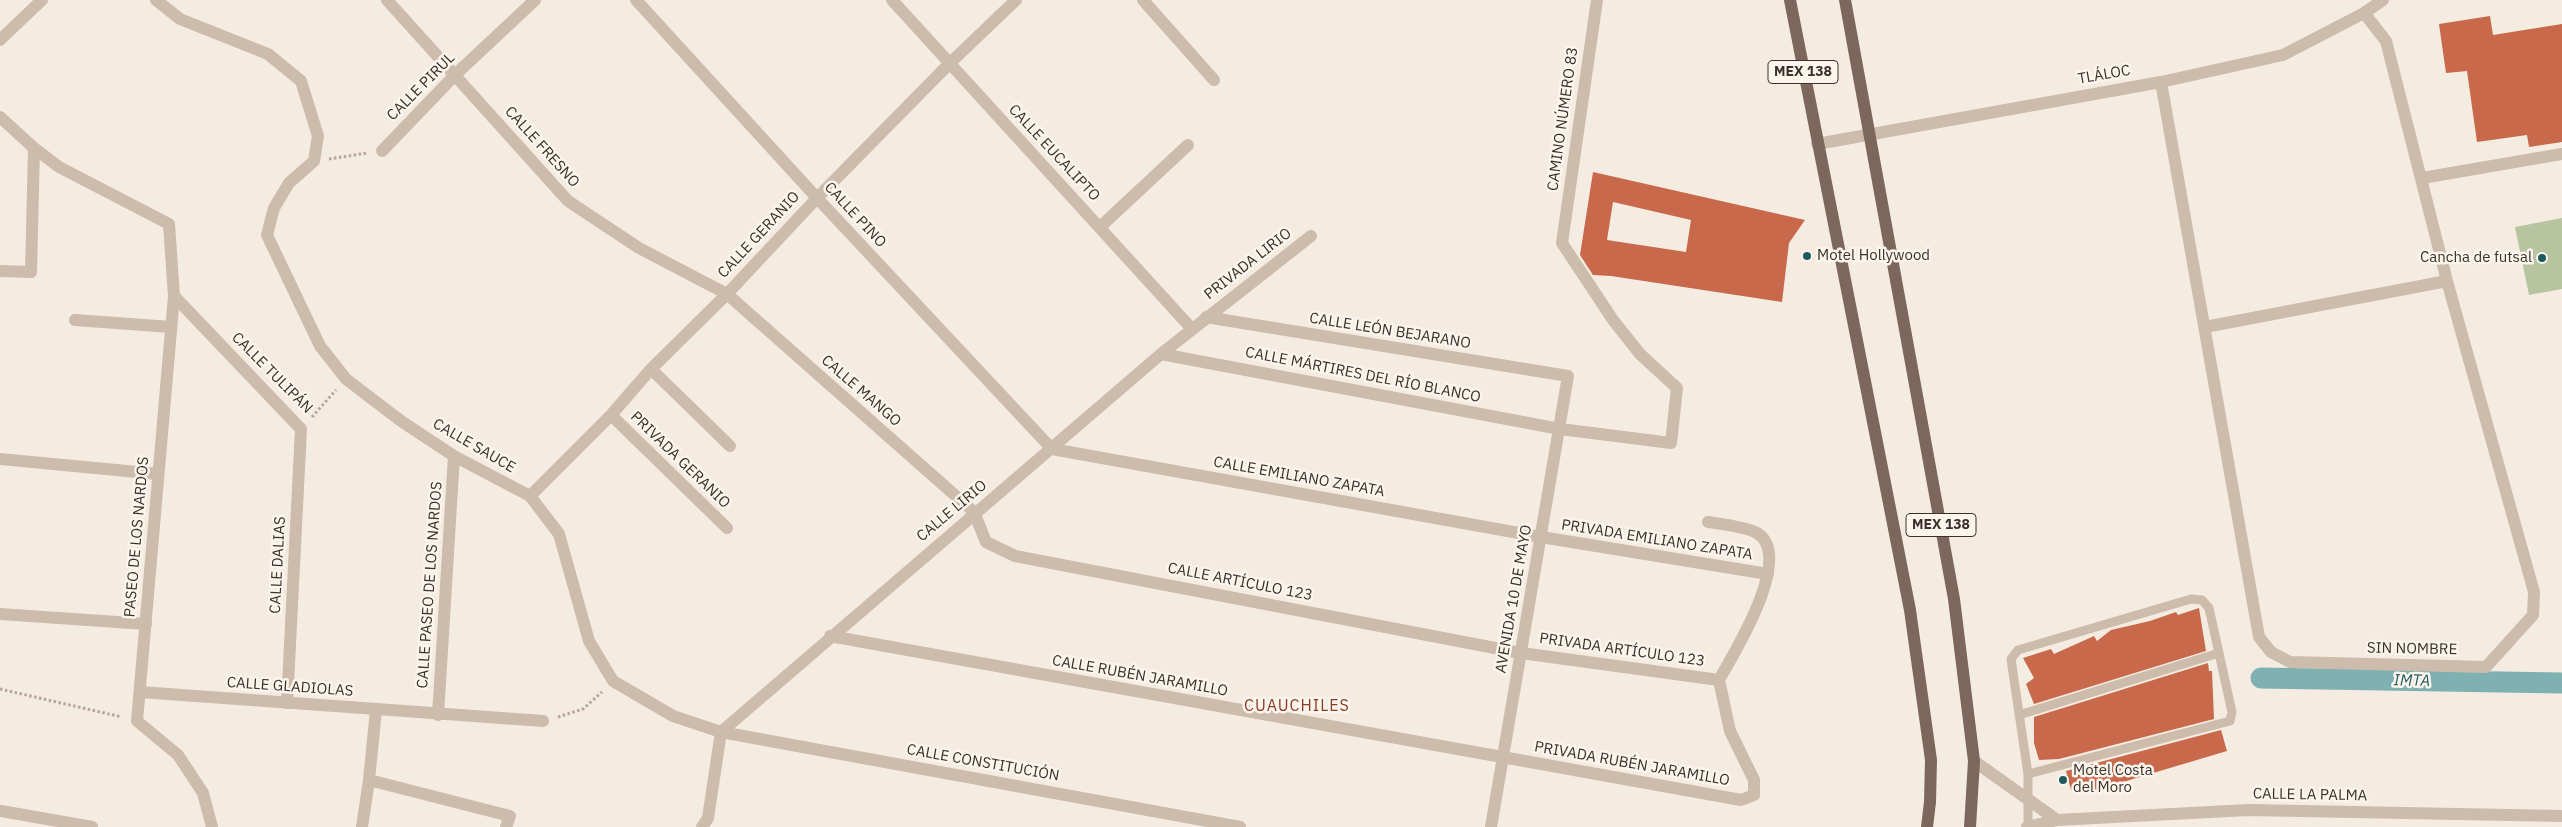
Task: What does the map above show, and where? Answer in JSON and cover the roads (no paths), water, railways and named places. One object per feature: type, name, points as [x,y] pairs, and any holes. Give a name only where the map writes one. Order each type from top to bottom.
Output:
[{"type":"main road","name":"MEX 138","points":[[1790,0],[1910,610],[1931,760],[1930,802],[1927,827]]},
{"type":"main road","name":"MEX 138","points":[[1845,0],[1954,599],[1974,761],[1970,827]]},
{"type":"street","points":[[0,40],[42,0]]},
{"type":"street","name":"CALLE SAUCE","points":[[156,0],[180,19],[268,54],[301,82],[318,136],[314,161],[289,183],[274,208],[267,235],[320,346],[346,379],[401,421],[454,456],[530,496],[559,534],[589,640],[613,681],[672,716],[721,732]]},
{"type":"street","name":"CALLE FRESNO","points":[[387,0],[456,74],[568,201],[638,248],[727,294]]},
{"type":"street","name":"CALLE PIRUL","points":[[382,151],[456,74],[535,0]]},
{"type":"street","name":"CALLE PINO","points":[[636,0],[817,198],[1052,449]]},
{"type":"street","name":"CALLE EUCALIPTO","points":[[892,0],[1192,329]]},
{"type":"street","name":"CALLE GERANIO","points":[[530,496],[611,415],[651,369],[727,294],[817,198],[949,64],[1016,0]]},
{"type":"street","points":[[1143,0],[1214,80]]},
{"type":"street","name":"CAMINO NÚMERO 83","points":[[1562,243],[1598,0]]},
{"type":"street","name":"TLÁLOC","points":[[1817,144],[2161,82],[2283,55],[2364,13],[2383,0]]},
{"type":"street","points":[[2161,82],[2206,327],[2447,281],[2386,41],[2364,13]]},
{"type":"street","points":[[0,117],[34,148],[31,272],[0,271]]},
{"type":"street","points":[[1100,227],[1188,145]]},
{"type":"street","name":"PASEO DE LOS NARDOS","points":[[34,148],[59,167],[169,224],[174,296],[137,721],[178,755],[203,793],[212,827]]},
{"type":"street","points":[[2422,178],[2562,154]]},
{"type":"street","name":"PRIVADA LIRIO","points":[[1206,317],[1310,236]]},
{"type":"street","name":"CALLE MÁRTIRES DEL RÍO BLANCO","points":[[1161,354],[1560,429],[1671,443],[1677,388],[1640,354],[1613,320],[1562,243]]},
{"type":"street","name":"SIN NOMBRE","points":[[2206,327],[2260,637],[2271,652],[2290,662],[2486,667],[2531,617],[2534,592],[2447,281]]},
{"type":"street","name":"CALLE MANGO","points":[[727,294],[974,512]]},
{"type":"street","name":"CALLE TULIPÁN","points":[[174,296],[301,429]]},
{"type":"street","name":"CALLE LIRIO","points":[[721,732],[974,512],[1052,449],[1206,317]]},
{"type":"street","name":"CALLE LEÓN BEJARANO","points":[[1206,317],[1568,376]]},
{"type":"street","points":[[75,320],[171,327]]},
{"type":"street","points":[[651,369],[730,446]]},
{"type":"street","name":"AVENIDA 10 DE MAYO","points":[[1491,827],[1568,376]]},
{"type":"street","name":"PRIVADA GERANIO","points":[[611,415],[727,528]]},
{"type":"street","name":"CALLE DALIAS","points":[[287,703],[301,429]]},
{"type":"street","name":"CALLE EMILIANO ZAPATA","points":[[1052,449],[1541,537]]},
{"type":"street","name":"CALLE PASEO DE LOS NARDOS","points":[[438,715],[454,456]]},
{"type":"street","points":[[0,459],[158,474]]},
{"type":"street","name":"CALLE ARTÍCULO 123","points":[[974,512],[986,542],[1015,556],[1521,653]]},
{"type":"street","points":[[1708,522],[1756,532],[1764,539],[1770,558],[1768,574],[1752,619],[1719,680]]},
{"type":"street","name":"PRIVADA EMILIANO ZAPATA","points":[[1541,537],[1768,574]]},
{"type":"street","points":[[0,614],[146,624]]},
{"type":"street","name":"CALLE RUBÉN JARAMILLO","points":[[830,636],[1503,758]]},
{"type":"street","name":"PRIVADA ARTÍCULO 123","points":[[1521,653],[1719,680]]},
{"type":"street","name":"PRIVADA RUBÉN JARAMILLO","points":[[1503,758],[1741,800],[1754,795],[1754,780],[1730,730],[1719,680]]},
{"type":"street","name":"CALLE GLADIOLAS","points":[[140,692],[438,715],[544,721]]},
{"type":"street","points":[[362,827],[376,710]]},
{"type":"street","points":[[702,827],[708,818],[721,732]]},
{"type":"street","name":"CALLE CONSTITUCIÓN","points":[[721,732],[1240,827]]},
{"type":"street","points":[[1974,761],[2057,820]]},
{"type":"street","points":[[369,780],[510,816],[506,827]]},
{"type":"street","name":"CALLE LA PALMA","points":[[2027,827],[2057,820],[2248,810],[2562,816]]},
{"type":"street","points":[[1,811],[92,827]]},
{"type":"lane","points":[[2027,827],[2028,774],[2011,659],[2018,650],[2191,599],[2202,600],[2209,608],[2232,712],[2230,721],[2028,774]]},
{"type":"lane","points":[[2019,715],[2219,653]]},
{"type":"waterway","name":"IMTA","points":[[2261,678],[2562,683]]},
{"type":"place","name":"Motel Hollywood","points":[[1807,256]]},
{"type":"place","name":"Cancha de futsal","points":[[2542,258]]},
{"type":"place","name":"Motel Costa del Moro","points":[[2063,780]]},
{"type":"district","name":"CUAUCHILES","points":[[1297,706]]}]
